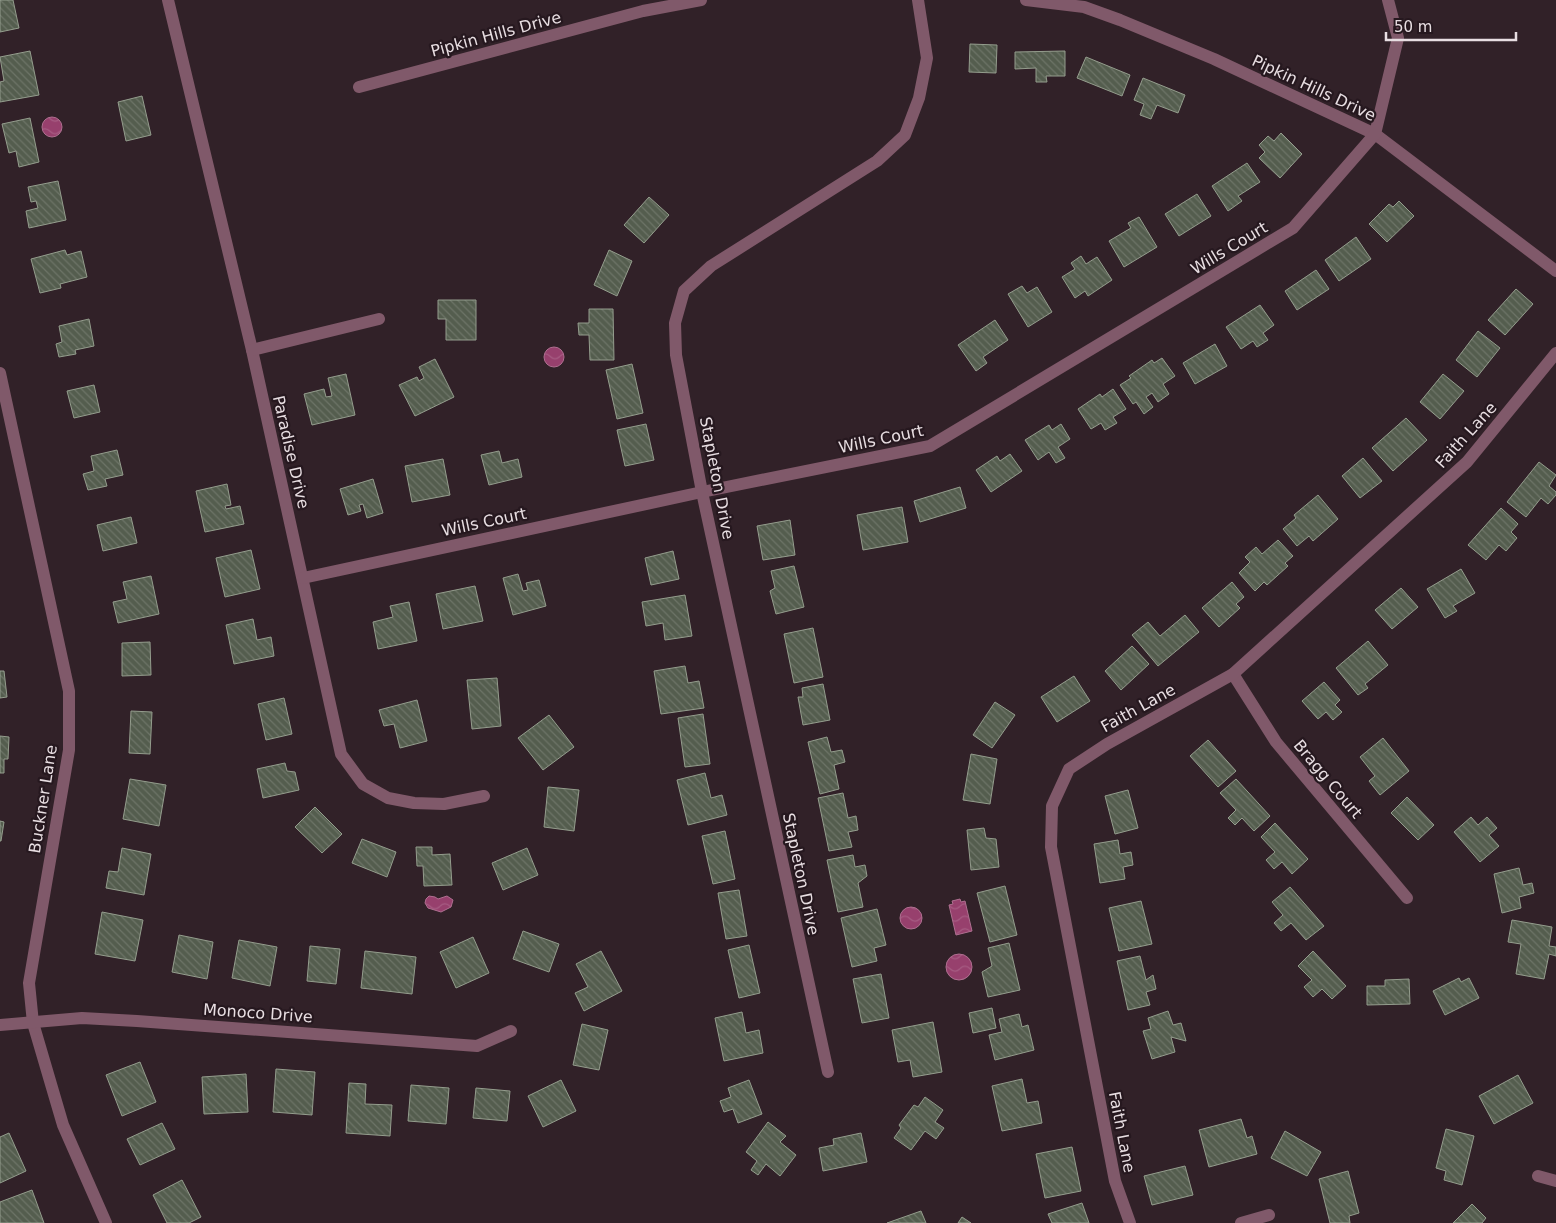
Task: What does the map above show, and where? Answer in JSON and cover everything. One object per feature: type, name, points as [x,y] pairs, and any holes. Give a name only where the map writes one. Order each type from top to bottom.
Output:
[{"type":"street","name":"Paradise Drive","points":[[168,0],[252,350],[340,754],[363,784],[388,798],[414,803],[444,804],[484,796]]},
{"type":"street","name":"Pipkin Hills Drive","points":[[359,88],[644,11],[701,0]]},
{"type":"street","name":"Stapleton Drive","points":[[828,1072],[702,492],[676,355],[675,322],[684,291],[711,266],[876,161],[905,135],[919,98],[927,58],[918,0]]},
{"type":"street","name":"Pipkin Hills Drive","points":[[1026,0],[1083,4],[1214,59],[1375,134],[1556,271]]},
{"type":"street","points":[[1375,134],[1398,38],[1388,0]]},
{"type":"street","name":"Wills Court","points":[[303,578],[702,492],[930,446],[1293,228],[1375,134]]},
{"type":"street","points":[[252,350],[379,319]]},
{"type":"street","name":"Faith Lane","points":[[1130,1223],[1115,1181],[1051,847],[1052,806],[1068,769],[1107,744],[1233,674],[1468,462],[1556,353]]},
{"type":"street","name":"Buckner Lane","points":[[0,373],[69,692],[69,750],[30,984],[32,1023],[63,1125],[106,1223]]},
{"type":"street","name":"Bragg Court","points":[[1233,674],[1276,742],[1407,898]]},
{"type":"street","name":"Monoco Drive","points":[[0,1025],[82,1018],[128,1020],[477,1046],[511,1031]]},
{"type":"street","points":[[1538,1176],[1556,1181]]},
{"type":"street","points":[[1241,1223],[1269,1215]]},
{"type":"water","points":[[52,117],[59,120],[62,127],[59,134],[52,137],[45,134],[42,127],[45,120]]},
{"type":"water","points":[[554,347],[561,350],[564,357],[561,364],[554,367],[547,364],[544,357],[547,350]]},
{"type":"water","points":[[429,896],[438,899],[447,896],[453,900],[451,907],[441,912],[428,908],[425,903]]},
{"type":"water","points":[[960,899],[961,902],[965,901],[972,931],[956,935],[949,905],[953,904],[952,901]]},
{"type":"water","points":[[911,907],[919,910],[922,918],[919,926],[911,929],[903,926],[900,918],[903,910]]},
{"type":"water","points":[[959,954],[968,958],[972,967],[968,976],[959,980],[950,976],[946,967],[950,958]]},
{"type":"building","points":[[0,0],[13,0],[19,28],[0,32]]},
{"type":"building","points":[[970,44],[997,45],[996,73],[969,72]]},
{"type":"building","points":[[30,51],[39,95],[0,102],[0,82],[4,81],[0,57]]},
{"type":"building","points":[[1065,51],[1065,76],[1046,76],[1047,82],[1036,82],[1036,68],[1015,69],[1015,52]]},
{"type":"building","points":[[1086,57],[1130,75],[1122,96],[1077,78]]},
{"type":"building","points":[[1143,78],[1185,95],[1178,113],[1157,105],[1151,119],[1140,115],[1144,104],[1134,100]]},
{"type":"building","points":[[142,96],[151,135],[126,141],[118,102]]},
{"type":"building","points":[[30,118],[39,162],[19,167],[16,151],[9,153],[2,124]]},
{"type":"building","points":[[1281,133],[1302,154],[1280,178],[1259,158],[1265,152],[1259,145],[1268,136],[1274,141]]},
{"type":"building","points":[[1247,163],[1260,182],[1238,196],[1242,201],[1228,211],[1212,186]]},
{"type":"building","points":[[58,181],[66,220],[29,228],[26,211],[38,208],[36,201],[31,202],[28,187]]},
{"type":"building","points":[[1197,194],[1211,216],[1179,236],[1165,214]]},
{"type":"building","points":[[649,197],[669,215],[644,243],[624,225]]},
{"type":"building","points":[[1399,201],[1414,216],[1387,242],[1369,224],[1389,204],[1393,207]]},
{"type":"building","points":[[1139,217],[1157,247],[1124,267],[1109,241],[1131,228],[1128,223]]},
{"type":"building","points":[[1356,237],[1371,259],[1339,281],[1325,260]]},
{"type":"building","points":[[65,250],[67,255],[81,251],[87,277],[60,284],[61,288],[40,293],[31,259]]},
{"type":"building","points":[[609,250],[632,261],[617,296],[594,285]]},
{"type":"building","points":[[1081,256],[1086,264],[1097,257],[1112,280],[1088,296],[1085,291],[1075,298],[1062,277],[1075,269],[1071,263]]},
{"type":"building","points":[[1316,270],[1329,289],[1297,310],[1285,291]]},
{"type":"building","points":[[1022,286],[1027,293],[1037,287],[1052,312],[1028,327],[1008,294]]},
{"type":"building","points":[[1516,289],[1533,304],[1505,335],[1488,320]]},
{"type":"building","points":[[438,300],[476,300],[476,340],[446,340],[446,319],[438,319]]},
{"type":"building","points":[[1260,305],[1274,325],[1263,333],[1268,340],[1257,347],[1253,341],[1241,349],[1226,327]]},
{"type":"building","points":[[589,309],[613,309],[614,360],[590,360],[589,335],[579,335],[578,323],[589,323]]},
{"type":"building","points":[[89,319],[94,346],[75,350],[76,354],[59,357],[56,344],[62,342],[59,326]]},
{"type":"building","points":[[995,320],[1008,340],[983,357],[987,363],[976,371],[958,345]]},
{"type":"building","points":[[1478,331],[1500,348],[1477,377],[1456,360]]},
{"type":"building","points":[[1215,344],[1227,366],[1195,384],[1183,363]]},
{"type":"building","points":[[1162,358],[1175,376],[1163,384],[1169,394],[1158,402],[1152,393],[1146,397],[1153,407],[1144,414],[1136,402],[1133,404],[1120,385],[1131,378],[1129,376],[1152,360],[1154,363]]},
{"type":"building","points":[[435,359],[454,397],[415,416],[399,385],[417,377],[419,381],[424,378],[419,367]]},
{"type":"building","points":[[632,364],[643,413],[617,419],[606,370]]},
{"type":"building","points":[[346,374],[355,415],[312,425],[304,394],[324,389],[326,397],[332,396],[328,378]]},
{"type":"building","points":[[1443,374],[1464,391],[1440,419],[1420,402]]},
{"type":"building","points":[[94,385],[100,412],[74,418],[67,391]]},
{"type":"building","points":[[1113,389],[1126,409],[1113,417],[1117,423],[1105,430],[1101,423],[1091,429],[1078,409],[1100,394],[1102,397]]},
{"type":"building","points":[[1406,418],[1427,440],[1393,471],[1372,448]]},
{"type":"building","points":[[646,424],[654,460],[625,466],[617,430]]},
{"type":"building","points":[[1061,424],[1070,439],[1058,447],[1065,458],[1056,463],[1049,452],[1038,460],[1025,440],[1049,425],[1052,430]]},
{"type":"building","points":[[117,450],[123,475],[105,479],[107,486],[88,490],[83,474],[94,471],[91,456]]},
{"type":"building","points":[[499,451],[502,463],[518,459],[522,477],[489,485],[481,455]]},
{"type":"building","points":[[1010,454],[1022,471],[991,492],[976,470],[997,456],[1000,461]]},
{"type":"building","points":[[1363,458],[1382,481],[1360,498],[1342,476]]},
{"type":"building","points":[[443,459],[450,495],[412,502],[405,466]]},
{"type":"building","points":[[1539,462],[1556,475],[1549,486],[1556,492],[1556,495],[1548,504],[1541,498],[1526,517],[1507,502]]},
{"type":"building","points":[[373,479],[383,513],[367,518],[363,504],[359,505],[361,511],[348,515],[340,489]]},
{"type":"building","points":[[227,484],[231,505],[225,506],[226,509],[240,506],[244,524],[205,532],[196,491]]},
{"type":"building","points":[[960,487],[966,508],[920,522],[914,501]]},
{"type":"building","points":[[1318,495],[1338,519],[1313,541],[1309,536],[1297,546],[1283,529],[1296,518],[1294,515]]},
{"type":"building","points":[[902,507],[908,542],[863,550],[857,515]]},
{"type":"building","points":[[1501,508],[1518,524],[1511,532],[1517,538],[1506,551],[1499,545],[1486,560],[1468,545]]},
{"type":"building","points":[[131,517],[137,543],[103,551],[97,525]]},
{"type":"building","points":[[790,520],[795,555],[763,560],[757,526]]},
{"type":"building","points":[[1278,540],[1293,556],[1285,563],[1288,566],[1267,585],[1264,582],[1255,591],[1239,573],[1250,562],[1245,557],[1256,547],[1262,554]]},
{"type":"building","points":[[251,550],[260,589],[225,597],[216,558]]},
{"type":"building","points":[[673,551],[679,579],[651,585],[645,558]]},
{"type":"building","points":[[794,566],[804,607],[776,614],[770,591],[775,588],[771,571]]},
{"type":"building","points":[[1461,569],[1475,593],[1453,606],[1457,611],[1445,618],[1427,589]]},
{"type":"building","points":[[518,574],[523,591],[528,590],[526,583],[539,580],[546,606],[513,615],[503,578]]},
{"type":"building","points":[[151,576],[159,614],[118,623],[113,602],[127,599],[123,582]]},
{"type":"building","points":[[1232,582],[1244,597],[1236,604],[1240,608],[1219,627],[1202,608]]},
{"type":"building","points":[[475,586],[483,621],[443,629],[436,594]]},
{"type":"building","points":[[1401,588],[1418,607],[1392,629],[1375,610]]},
{"type":"building","points":[[685,595],[692,636],[665,640],[663,623],[646,626],[642,602]]},
{"type":"building","points":[[409,602],[417,641],[378,649],[373,622],[393,617],[390,606]]},
{"type":"building","points":[[1185,615],[1199,632],[1158,666],[1132,635],[1148,622],[1160,636]]},
{"type":"building","points":[[253,619],[257,640],[271,637],[274,656],[234,664],[226,625]]},
{"type":"building","points":[[813,628],[823,677],[794,683],[784,634]]},
{"type":"building","points":[[1368,641],[1388,665],[1365,684],[1368,688],[1358,695],[1336,668]]},
{"type":"building","points":[[150,642],[151,675],[122,676],[122,643]]},
{"type":"building","points":[[1132,646],[1149,664],[1121,690],[1105,671]]},
{"type":"building","points":[[685,666],[688,683],[699,681],[704,708],[661,714],[654,671]]},
{"type":"building","points":[[0,671],[4,671],[7,697],[0,698]]},
{"type":"building","points":[[1074,676],[1090,701],[1057,722],[1041,697]]},
{"type":"building","points":[[497,678],[501,726],[472,729],[467,680]]},
{"type":"building","points":[[1324,682],[1340,700],[1335,705],[1342,712],[1333,720],[1326,712],[1318,719],[1302,701]]},
{"type":"building","points":[[823,684],[830,720],[803,725],[798,697],[803,697],[802,688]]},
{"type":"building","points":[[284,698],[292,734],[266,740],[258,704]]},
{"type":"building","points":[[417,700],[427,741],[400,748],[394,724],[384,726],[379,710]]},
{"type":"building","points":[[995,702],[1015,715],[992,748],[973,735]]},
{"type":"building","points":[[131,711],[152,712],[150,754],[129,753]]},
{"type":"building","points":[[703,714],[710,764],[685,767],[678,718]]},
{"type":"building","points":[[549,715],[574,747],[543,770],[518,738]]},
{"type":"building","points":[[0,736],[9,737],[8,759],[4,759],[4,773],[0,773]]},
{"type":"building","points":[[827,737],[831,752],[842,750],[845,762],[834,765],[839,789],[820,794],[808,742]]},
{"type":"building","points":[[1383,738],[1409,771],[1380,795],[1369,781],[1375,776],[1360,757]]},
{"type":"building","points":[[1208,740],[1236,771],[1218,787],[1190,756]]},
{"type":"building","points":[[971,754],[997,759],[990,804],[963,800]]},
{"type":"building","points":[[285,763],[287,771],[295,772],[299,790],[263,798],[257,769]]},
{"type":"building","points":[[705,773],[711,798],[722,795],[727,815],[688,825],[677,780]]},
{"type":"building","points":[[130,779],[166,785],[159,826],[123,819]]},
{"type":"building","points":[[1236,779],[1270,816],[1254,831],[1242,818],[1235,825],[1228,818],[1236,810],[1220,793]]},
{"type":"building","points":[[548,787],[579,790],[574,831],[544,827]]},
{"type":"building","points":[[1128,790],[1138,828],[1115,834],[1105,796]]},
{"type":"building","points":[[843,793],[848,818],[856,816],[858,830],[848,832],[852,847],[829,851],[818,798]]},
{"type":"building","points":[[1407,797],[1434,825],[1418,840],[1391,813]]},
{"type":"building","points":[[315,807],[342,834],[322,853],[295,827]]},
{"type":"building","points":[[1471,817],[1478,825],[1487,817],[1497,828],[1489,835],[1499,846],[1480,862],[1454,832]]},
{"type":"building","points":[[0,821],[4,822],[1,841],[0,841]]},
{"type":"building","points":[[1275,823],[1308,859],[1292,874],[1282,862],[1274,869],[1266,860],[1275,852],[1261,837]]},
{"type":"building","points":[[984,828],[986,838],[996,839],[999,867],[971,870],[967,830]]},
{"type":"building","points":[[725,831],[735,879],[713,884],[702,836]]},
{"type":"building","points":[[362,839],[396,852],[387,877],[352,863]]},
{"type":"building","points":[[1118,840],[1120,854],[1131,852],[1133,865],[1123,867],[1125,879],[1100,883],[1094,844]]},
{"type":"building","points":[[416,847],[432,847],[432,855],[450,854],[452,885],[424,886],[423,866],[417,866]]},
{"type":"building","points":[[122,848],[151,854],[144,895],[106,888],[109,871],[118,872]]},
{"type":"building","points":[[527,848],[538,875],[503,890],[492,863]]},
{"type":"building","points":[[853,855],[855,867],[865,865],[867,876],[858,883],[863,907],[838,912],[827,860]]},
{"type":"building","points":[[1519,868],[1523,885],[1532,883],[1534,893],[1519,897],[1521,908],[1502,913],[1494,874]]},
{"type":"building","points":[[1005,886],[1017,935],[990,942],[977,893]]},
{"type":"building","points":[[1290,887],[1324,926],[1306,940],[1291,923],[1281,931],[1274,923],[1283,915],[1272,902]]},
{"type":"building","points":[[739,890],[747,936],[726,939],[718,893]]},
{"type":"building","points":[[1141,901],[1152,944],[1119,951],[1109,908]]},
{"type":"building","points":[[877,909],[886,945],[874,948],[877,961],[852,967],[841,918]]},
{"type":"building","points":[[102,912],[143,920],[135,961],[95,954]]},
{"type":"building","points":[[1512,920],[1552,927],[1549,946],[1556,947],[1556,956],[1549,954],[1544,979],[1516,974],[1521,944],[1508,942]]},
{"type":"building","points":[[523,931],[559,944],[549,972],[513,959]]},
{"type":"building","points":[[179,935],[213,942],[207,979],[172,972]]},
{"type":"building","points":[[473,937],[489,973],[456,988],[440,952]]},
{"type":"building","points":[[239,940],[277,947],[270,986],[232,978]]},
{"type":"building","points":[[1009,943],[1020,990],[988,997],[982,972],[992,966],[988,948]]},
{"type":"building","points":[[749,945],[760,993],[739,998],[728,950]]},
{"type":"building","points":[[310,946],[340,949],[336,984],[307,981]]},
{"type":"building","points":[[365,951],[416,957],[412,994],[361,988]]},
{"type":"building","points":[[601,951],[622,991],[584,1011],[575,993],[588,987],[576,964]]},
{"type":"building","points":[[1313,951],[1346,986],[1332,999],[1322,989],[1313,997],[1304,987],[1312,980],[1298,966]]},
{"type":"building","points":[[1140,956],[1146,980],[1153,975],[1156,989],[1146,992],[1150,1005],[1128,1010],[1117,961]]},
{"type":"building","points":[[881,974],[889,1018],[862,1023],[853,979]]},
{"type":"building","points":[[1459,978],[1461,982],[1469,978],[1479,998],[1445,1015],[1433,991]]},
{"type":"building","points":[[1409,979],[1410,1004],[1367,1005],[1367,986],[1385,986],[1385,980]]},
{"type":"building","points":[[992,1008],[996,1028],[973,1033],[969,1013]]},
{"type":"building","points":[[1168,1011],[1173,1025],[1181,1023],[1186,1041],[1171,1037],[1175,1052],[1152,1059],[1143,1031],[1151,1029],[1148,1018]]},
{"type":"building","points":[[742,1012],[746,1033],[759,1030],[763,1053],[724,1061],[715,1018]]},
{"type":"building","points":[[1019,1014],[1022,1027],[1028,1025],[1034,1050],[995,1060],[989,1035],[1002,1032],[999,1019]]},
{"type":"building","points":[[933,1022],[942,1072],[913,1077],[910,1060],[898,1062],[892,1030]]},
{"type":"building","points":[[582,1024],[608,1030],[599,1070],[573,1065]]},
{"type":"building","points":[[140,1062],[156,1102],[122,1116],[106,1075]]},
{"type":"building","points":[[276,1069],[315,1072],[312,1115],[273,1112]]},
{"type":"building","points":[[246,1074],[248,1112],[204,1114],[202,1077]]},
{"type":"building","points":[[1518,1075],[1533,1103],[1494,1124],[1479,1096]]},
{"type":"building","points":[[1022,1079],[1027,1103],[1038,1101],[1042,1123],[1002,1131],[992,1086]]},
{"type":"building","points":[[561,1080],[576,1111],[543,1127],[528,1096]]},
{"type":"building","points":[[749,1080],[762,1114],[738,1123],[733,1109],[724,1112],[720,1101],[731,1097],[728,1088]]},
{"type":"building","points":[[349,1083],[366,1084],[365,1104],[392,1105],[390,1136],[346,1133]]},
{"type":"building","points":[[411,1085],[449,1088],[446,1124],[408,1121]]},
{"type":"building","points":[[476,1088],[510,1091],[507,1121],[473,1118]]},
{"type":"building","points":[[925,1097],[943,1110],[935,1122],[944,1128],[936,1139],[925,1131],[911,1150],[894,1138],[901,1128],[899,1125],[914,1105],[918,1107]]},
{"type":"building","points":[[1241,1119],[1247,1138],[1252,1136],[1257,1154],[1209,1167],[1199,1130]]},
{"type":"building","points":[[768,1122],[786,1136],[780,1142],[796,1155],[780,1176],[766,1164],[758,1175],[751,1170],[757,1161],[746,1152]]},
{"type":"building","points":[[162,1123],[175,1149],[140,1165],[127,1139]]},
{"type":"building","points":[[1446,1129],[1474,1136],[1462,1185],[1444,1180],[1446,1171],[1436,1168]]},
{"type":"building","points":[[1285,1131],[1321,1152],[1307,1176],[1271,1158]]},
{"type":"building","points":[[9,1133],[26,1171],[0,1183],[0,1137]]},
{"type":"building","points":[[861,1133],[867,1162],[823,1171],[819,1148],[834,1145],[833,1139]]},
{"type":"building","points":[[1072,1147],[1081,1191],[1045,1198],[1036,1154]]},
{"type":"building","points":[[1185,1166],[1193,1195],[1152,1205],[1144,1176]]},
{"type":"building","points":[[1348,1171],[1359,1213],[1349,1216],[1350,1223],[1330,1223],[1319,1179]]},
{"type":"building","points":[[182,1180],[201,1217],[189,1223],[167,1223],[153,1195]]},
{"type":"building","points":[[32,1190],[44,1223],[0,1223],[0,1202]]},
{"type":"building","points":[[1082,1203],[1089,1223],[1052,1223],[1048,1214]]},
{"type":"building","points":[[1472,1204],[1486,1218],[1482,1223],[1453,1223]]},
{"type":"building","points":[[921,1211],[926,1223],[887,1223]]},
{"type":"building","points":[[962,1217],[971,1223],[958,1223]]}]
